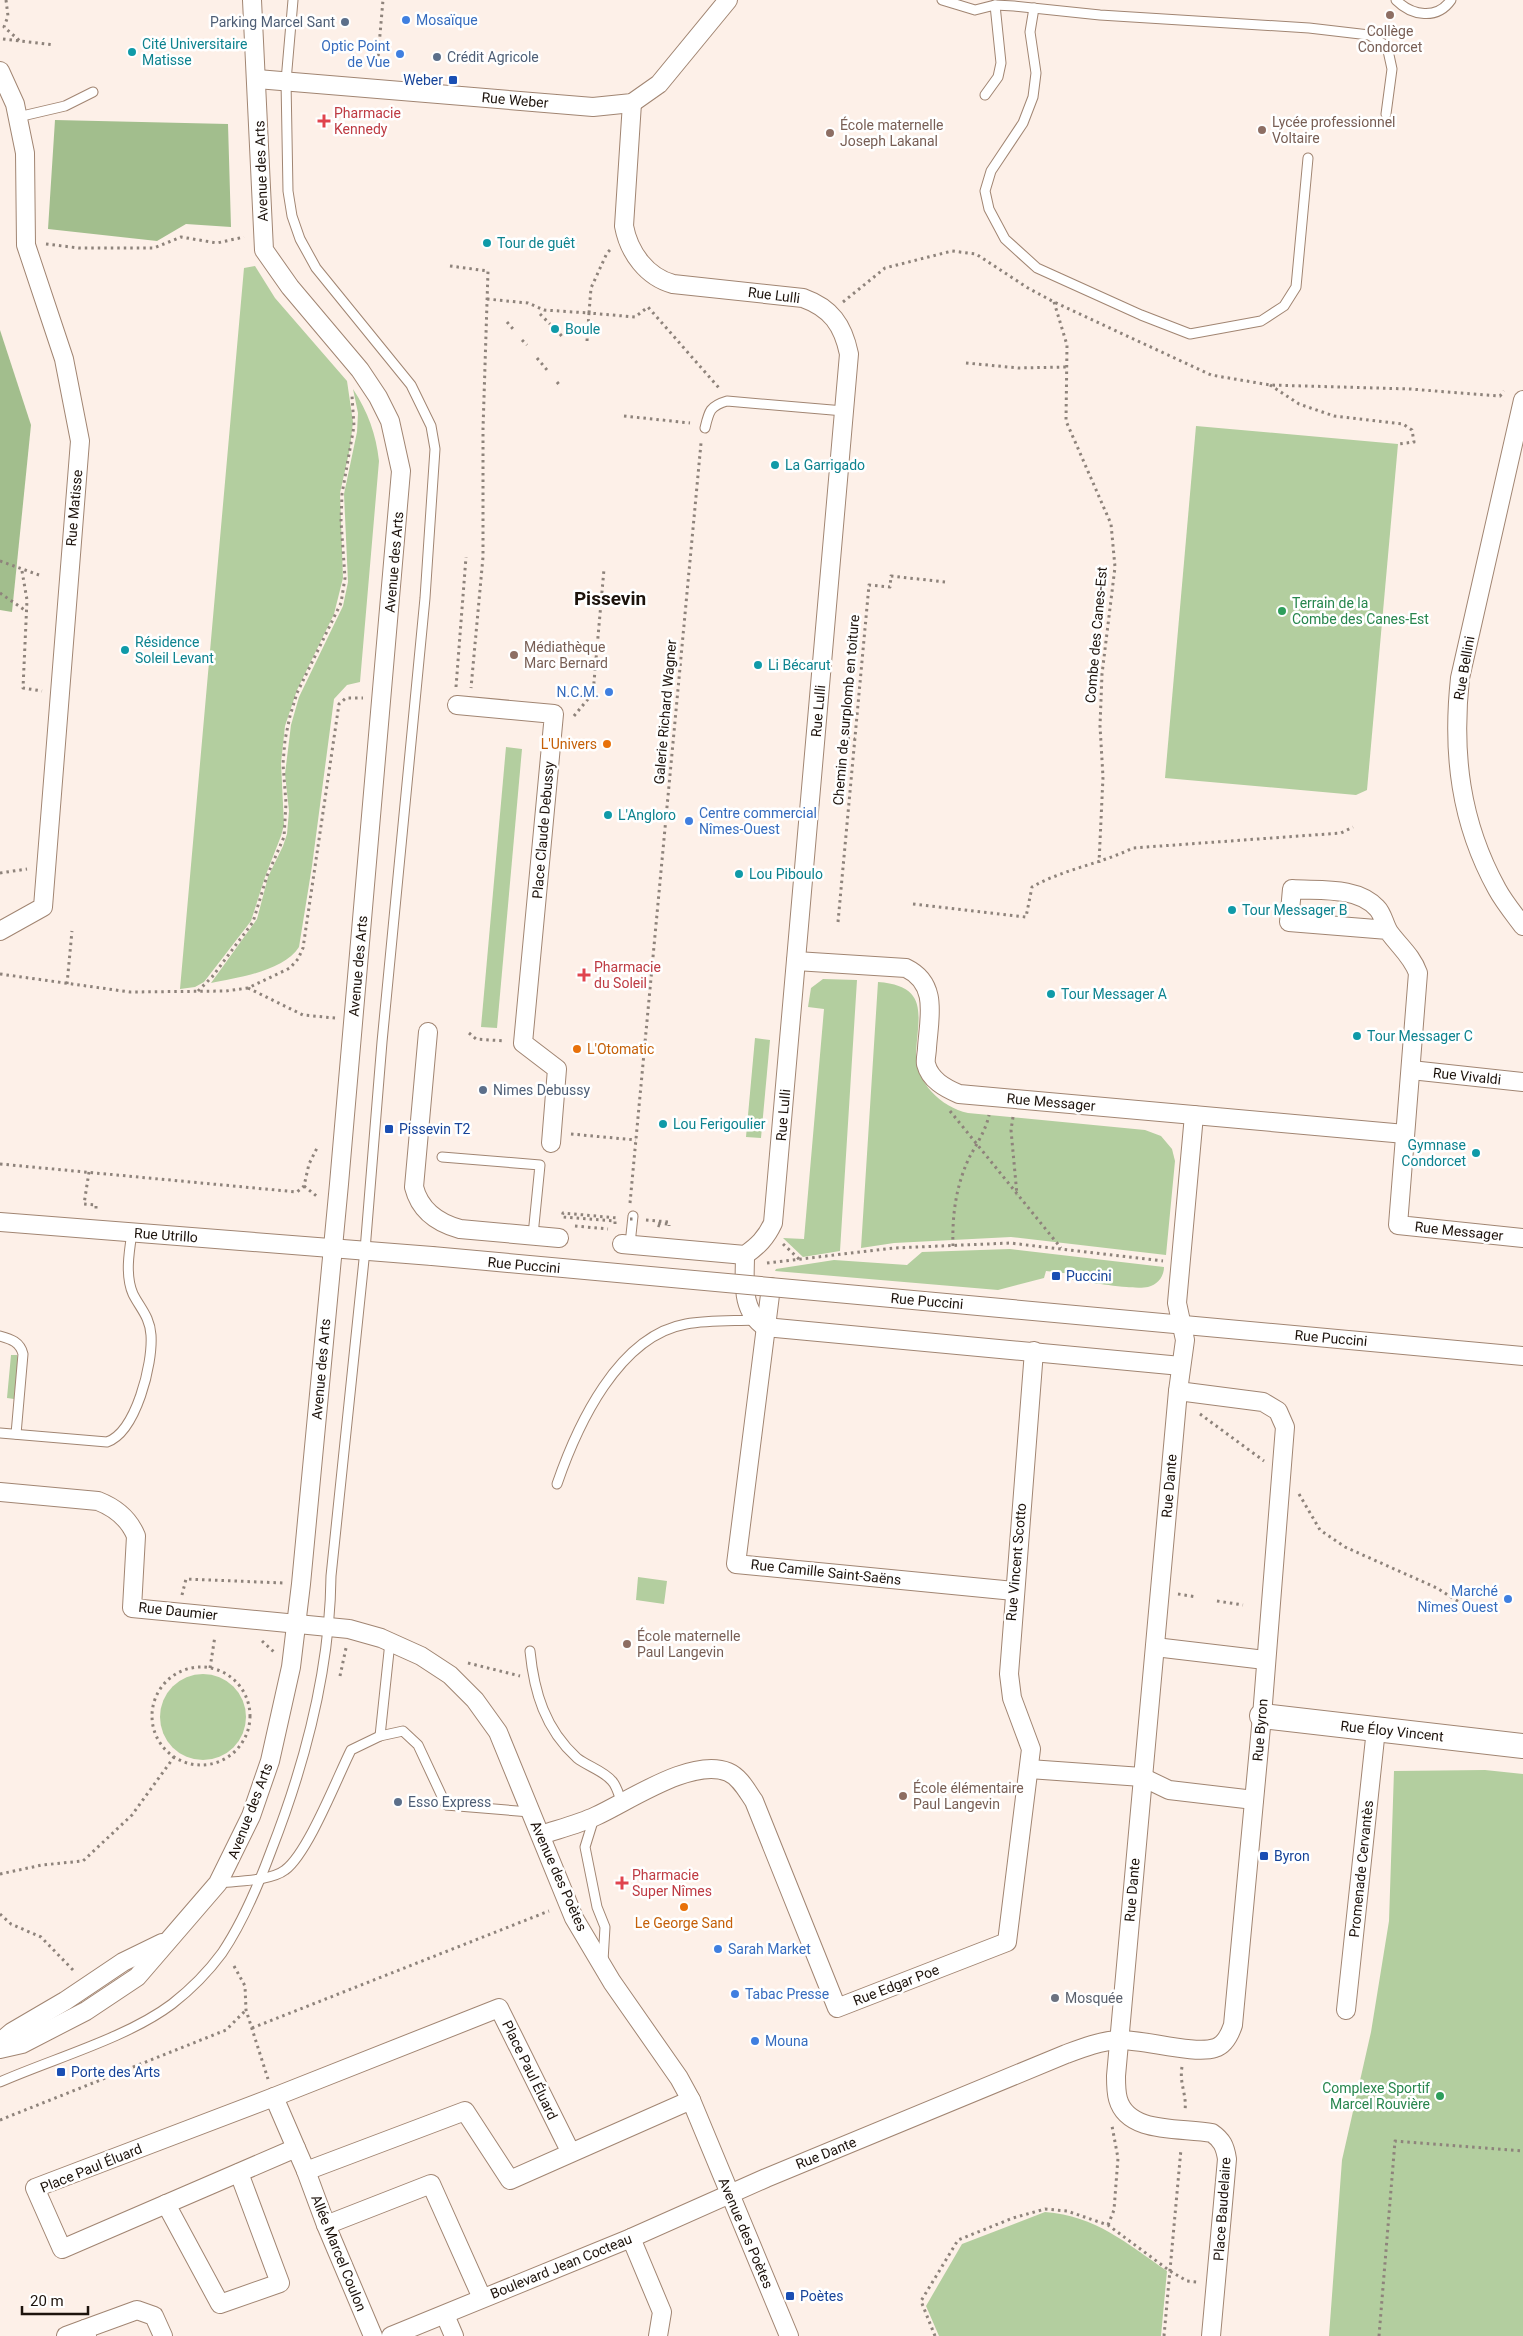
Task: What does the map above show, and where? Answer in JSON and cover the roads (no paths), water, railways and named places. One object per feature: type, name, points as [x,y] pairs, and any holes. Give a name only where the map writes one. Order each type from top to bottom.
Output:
[{"type":"street","name":"Avenue des Arts","points":[[0,2049],[22,2044],[102,2001],[137,1977],[218,1883],[251,1816],[270,1761],[291,1667],[353,1022],[401,471],[390,422],[378,397],[360,370],[290,287],[264,250],[252,0]]},
{"type":"street","points":[[632,103],[658,84],[728,0]]},
{"type":"street","name":"Rue Matisse","points":[[0,70],[15,104],[25,153],[26,245],[64,359],[80,441],[43,907],[0,931]]},
{"type":"street","name":"Rue Weber","points":[[257,79],[593,107],[632,103]]},
{"type":"street","name":"Rue Lulli","points":[[632,103],[624,226],[627,240],[644,266],[661,281],[803,298],[819,303],[833,316],[846,340],[849,354],[775,1214],[768,1234],[758,1246],[745,1255]]},
{"type":"street","name":"Rue Bellini","points":[[1523,400],[1460,678],[1456,720],[1457,763],[1466,806],[1478,848],[1497,890],[1523,926]]},
{"type":"street","name":"Place Claude Debussy","points":[[457,705],[554,714],[524,1043],[557,1069],[552,1138]]},
{"type":"street","name":"Rue Messager","points":[[1388,930],[1289,922],[1292,889],[1353,893],[1363,897],[1378,908],[1388,930],[1414,962],[1418,973],[1398,1225],[1523,1238]]},
{"type":"street","name":"Rue Messager","points":[[796,961],[906,968],[918,974],[930,1001],[926,1064],[933,1077],[942,1087],[959,1094],[1405,1134]]},
{"type":"street","points":[[428,1032],[414,1187],[416,1197],[433,1218],[446,1225],[559,1238]]},
{"type":"street","name":"Rue Vivaldi","points":[[1411,1070],[1523,1082]]},
{"type":"street","name":"Rue Dante","points":[[731,2193],[1066,2054],[1091,2045],[1118,2040],[1155,1647],[1183,1392],[1181,1366],[1185,1340],[1177,1303],[1194,1115]]},
{"type":"street","name":"Rue Utrillo","points":[[0,1222],[331,1247]]},
{"type":"street","points":[[626,1244],[745,1255],[745,1302],[760,1323],[1181,1366]]},
{"type":"street","name":"Rue Puccini","points":[[331,1247],[1523,1356]]},
{"type":"street","name":"Rue Camille Saint-Saëns","points":[[770,1287],[760,1323],[736,1564],[1014,1590]]},
{"type":"street","name":"Rue Vincent Scotto","points":[[1029,1769],[1031,1749],[1012,1698],[1009,1674],[1014,1590],[1034,1352]]},
{"type":"street","name":"Rue Byron","points":[[1118,2040],[1214,2048],[1222,2044],[1229,2035],[1233,2025],[1262,1716],[1284,1427],[1278,1411],[1263,1402],[1183,1392]]},
{"type":"street","name":"Rue Daumier","points":[[0,1492],[98,1501],[110,1506],[121,1514],[132,1526],[136,1536],[132,1608],[296,1623]]},
{"type":"street","name":"Avenue des Poètes","points":[[296,1623],[349,1629],[390,1642],[421,1656],[450,1675],[475,1700],[498,1732],[568,1903],[602,1966],[679,2078],[691,2100],[789,2336]]},
{"type":"street","points":[[1155,1647],[1265,1660]]},
{"type":"street","name":"Rue Éloy Vincent","points":[[1262,1716],[1523,1746]]},
{"type":"street","name":"Promenade Cervantès","points":[[1346,2010],[1376,1729]]},
{"type":"street","points":[[1029,1769],[1142,1777],[1169,1790],[1254,1800]]},
{"type":"street","name":"Rue Edgar Poe","points":[[541,1835],[594,1817],[684,1774],[702,1770],[729,1772],[740,1782],[754,1801],[838,2008],[1007,1942],[1029,1769]]},
{"type":"street","name":"Avenue des Arts","points":[[0,2042],[12,2032],[65,2001],[123,1962],[167,1941]]},
{"type":"street","name":"Place Paul Éluard","points":[[296,2148],[62,2249],[34,2188],[274,2098],[500,2008],[571,2153]]},
{"type":"street","name":"Place Baudelaire","points":[[1118,2040],[1117,2098],[1121,2108],[1129,2117],[1149,2126],[1183,2128],[1212,2133],[1220,2138],[1226,2148],[1227,2159],[1211,2336]]},
{"type":"street","points":[[274,2098],[306,2170],[465,2111],[510,2180],[691,2100]]},
{"type":"street","name":"Allée Marcel Coulon","points":[[306,2170],[326,2225],[372,2336]]},
{"type":"street","points":[[166,2204],[220,2304],[280,2283],[239,2173]]},
{"type":"street","points":[[326,2225],[431,2184],[482,2298]]},
{"type":"street","name":"Boulevard Jean Cocteau","points":[[391,2336],[631,2238],[731,2193]]},
{"type":"street","points":[[631,2238],[662,2312],[658,2336]]},
{"type":"street","points":[[66,2336],[86,2333],[137,2310],[154,2316],[163,2336]]},
{"type":"street","points":[[445,2315],[454,2336]]},
{"type":"lane","points":[[0,2082],[101,2041],[156,2015],[172,2004],[202,1976],[222,1952],[260,1879],[302,1761],[321,1679],[330,1627],[331,1576],[365,1250],[382,1042],[425,598],[435,449],[431,426],[411,385],[320,273],[300,239],[292,216],[288,191],[286,81],[293,0]]},
{"type":"lane","points":[[942,0],[976,10],[995,5],[1100,15],[1309,28],[1369,35],[1388,46],[1392,69],[1386,114]]},
{"type":"lane","points":[[1396,0],[1406,10],[1432,14],[1446,8],[1452,0]]},
{"type":"lane","points":[[985,95],[998,77],[1001,63],[995,5]]},
{"type":"lane","points":[[1034,8],[1030,32],[1036,74],[1034,98],[1023,123],[991,171],[985,191],[989,209],[1005,239],[1037,268],[1190,334],[1260,321],[1284,306],[1296,287],[1308,158]]},
{"type":"lane","points":[[18,117],[65,106],[93,92]]},
{"type":"lane","points":[[705,428],[708,413],[715,404],[727,400],[844,410]]},
{"type":"lane","points":[[442,1157],[540,1165],[533,1235]]},
{"type":"lane","points":[[626,1244],[633,1218]]},
{"type":"lane","points":[[0,1433],[107,1442],[115,1439],[121,1433],[144,1391],[151,1336],[148,1318],[133,1293],[128,1266],[132,1233]]},
{"type":"lane","points":[[557,1484],[572,1442],[584,1420],[622,1362],[645,1342],[662,1332],[685,1324],[760,1323]]},
{"type":"lane","points":[[0,1336],[12,1340],[21,1348],[23,1354],[16,1434]]},
{"type":"lane","points":[[380,1736],[390,1642]]},
{"type":"lane","points":[[530,1651],[533,1679],[542,1709],[551,1726],[577,1758],[612,1781],[622,1802]]},
{"type":"lane","points":[[218,1883],[260,1879],[284,1871],[300,1856],[351,1750],[380,1736],[403,1730],[418,1745],[446,1805],[530,1812]]},
{"type":"lane","points":[[594,1817],[584,1847],[597,1907],[605,1927],[602,1966]]},
{"type":"place","name":"Collège Condorcet","points":[[1390,15]]},
{"type":"place","name":"Mosaïque","points":[[406,20]]},
{"type":"place","name":"Parking Marcel Sant","points":[[345,22]]},
{"type":"place","name":"Cité Universitaire Matisse","points":[[132,52]]},
{"type":"place","name":"Optic Point de Vue","points":[[400,54]]},
{"type":"place","name":"Crédit Agricole","points":[[437,57]]},
{"type":"place","name":"Weber","points":[[453,80]]},
{"type":"place","name":"Pharmacie Kennedy","points":[[324,121]]},
{"type":"place","name":"Lycée professionnel Voltaire","points":[[1262,130]]},
{"type":"place","name":"École maternelle Joseph Lakanal","points":[[830,133]]},
{"type":"place","name":"Tour de guêt","points":[[487,243]]},
{"type":"place","name":"Boule","points":[[555,329]]},
{"type":"place","name":"La Garrigado","points":[[775,465]]},
{"type":"place","name":"Terrain de la Combe des Canes-Est","points":[[1282,611]]},
{"type":"place","name":"Résidence Soleil Levant","points":[[125,650]]},
{"type":"place","name":"Médiathèque Marc Bernard","points":[[514,655]]},
{"type":"place","name":"Li Bécarut","points":[[758,665]]},
{"type":"place","name":"N.C.M.","points":[[609,692]]},
{"type":"place","name":"L'Univers","points":[[607,744]]},
{"type":"place","name":"L'Angloro","points":[[608,815]]},
{"type":"place","name":"Centre commercial Nîmes-Ouest","points":[[689,821]]},
{"type":"place","name":"Lou Piboulo","points":[[739,874]]},
{"type":"place","name":"Tour Messager B","points":[[1232,910]]},
{"type":"place","name":"Pharmacie du Soleil","points":[[584,975]]},
{"type":"place","name":"Tour Messager A","points":[[1051,994]]},
{"type":"place","name":"Tour Messager C","points":[[1357,1036]]},
{"type":"place","name":"L'Otomatic","points":[[577,1049]]},
{"type":"place","name":"Nimes Debussy","points":[[483,1090]]},
{"type":"place","name":"Lou Ferigoulier","points":[[663,1124]]},
{"type":"place","name":"Pissevin T2","points":[[389,1129]]},
{"type":"place","name":"Gymnase Condorcet","points":[[1476,1153]]},
{"type":"place","name":"Puccini","points":[[1056,1276]]},
{"type":"place","name":"Marché Nîmes Ouest","points":[[1508,1599]]},
{"type":"place","name":"École maternelle Paul Langevin","points":[[627,1644]]},
{"type":"place","name":"École élémentaire Paul Langevin","points":[[903,1796]]},
{"type":"place","name":"Esso Express","points":[[398,1802]]},
{"type":"place","name":"Byron","points":[[1264,1856]]},
{"type":"place","name":"Pharmacie Super Nîmes","points":[[622,1883]]},
{"type":"place","name":"Le George Sand","points":[[684,1907]]},
{"type":"place","name":"Sarah Market","points":[[718,1949]]},
{"type":"place","name":"Tabac Presse","points":[[735,1994]]},
{"type":"place","name":"Mosquée","points":[[1055,1998]]},
{"type":"place","name":"Mouna","points":[[755,2041]]},
{"type":"place","name":"Porte des Arts","points":[[61,2072]]},
{"type":"place","name":"Complexe Sportif Marcel Rouvière","points":[[1440,2096]]},
{"type":"place","name":"Poètes","points":[[790,2296]]},
{"type":"district","name":"Pissevin","points":[[610,598]]}]
